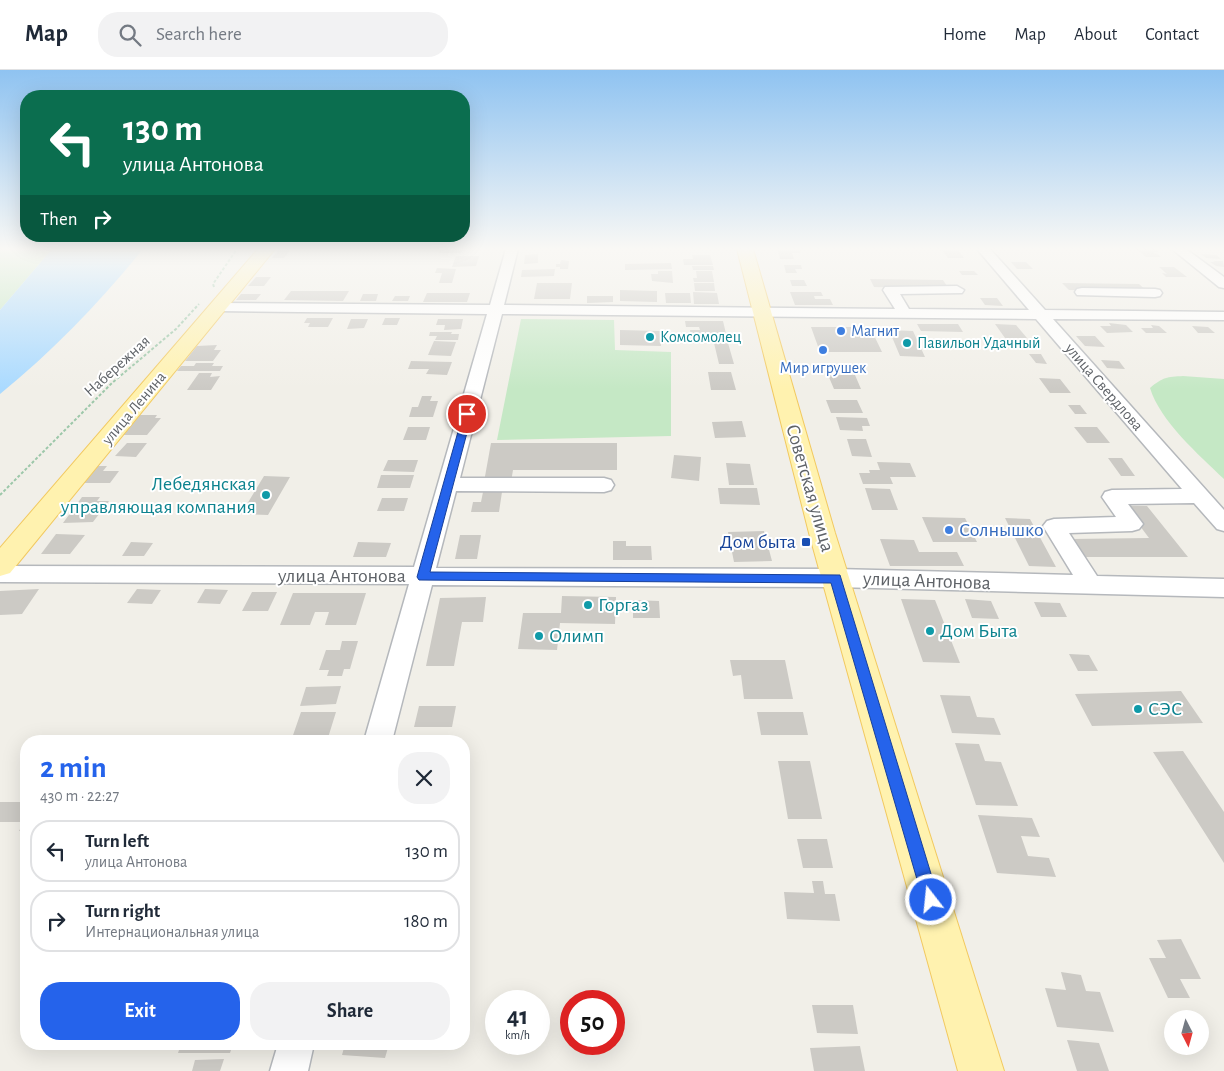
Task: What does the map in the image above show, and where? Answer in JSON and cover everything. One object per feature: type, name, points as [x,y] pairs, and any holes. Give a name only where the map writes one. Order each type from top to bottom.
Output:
[{"type":"main road","name":"улица Ленина","points":[[0,566],[217,296]]},
{"type":"main road","name":"Советская улица","points":[[757,296],[836,578],[981,1071]]},
{"type":"street","points":[[380,735],[500,296]]},
{"type":"street","points":[[894,296],[905,314]]},
{"type":"street","name":"улица Свердлова","points":[[1023,296],[1224,524]]},
{"type":"street","points":[[1119,296],[1139,315]]},
{"type":"street","points":[[212,300],[496,309],[1224,316]]},
{"type":"street","points":[[448,484],[604,484]]},
{"type":"street","points":[[1091,585],[1054,526],[1132,524],[1112,497],[1200,496]]},
{"type":"street","name":"улица Антонова","points":[[0,574],[836,578],[1224,588]]},
{"type":"street","points":[[289,1071],[294,1050]]},
{"type":"path","name":"Набережная","points":[[0,495],[112,383],[212,300],[212,296]]},
{"type":"green space","points":[[0,296],[12,296],[0,310]]},
{"type":"green space","points":[[521,319],[614,320],[615,350],[671,352],[671,436],[497,440]]},
{"type":"green space","points":[[1183,376],[1224,379],[1224,479],[1171,425],[1162,413],[1150,388],[1165,378]]},
{"type":"water","points":[[12,296],[103,296],[39,361],[0,394],[0,310]]},
{"type":"building","points":[[240,296],[260,296],[256,300],[236,300]]},
{"type":"building","points":[[287,296],[346,296],[343,301],[284,300]]},
{"type":"building","points":[[362,296],[378,296],[376,301],[360,301]]},
{"type":"building","points":[[395,296],[410,296],[408,301],[392,301]]},
{"type":"building","points":[[426,296],[469,296],[467,302],[423,302]]},
{"type":"building","points":[[535,296],[570,296],[570,299],[534,299]]},
{"type":"building","points":[[587,296],[613,296],[613,302],[587,303]]},
{"type":"building","points":[[620,296],[657,296],[657,302],[620,301]]},
{"type":"building","points":[[665,296],[690,296],[691,303],[666,303]]},
{"type":"building","points":[[693,296],[717,296],[719,304],[694,304]]},
{"type":"building","points":[[791,296],[823,296],[814,296],[815,299],[830,299],[833,305],[795,305]]},
{"type":"building","points":[[980,298],[997,298],[1003,306],[985,305]]},
{"type":"building","points":[[307,318],[333,318],[328,327],[308,327],[310,323],[304,323]]},
{"type":"building","points":[[385,318],[400,318],[397,325],[382,325]]},
{"type":"building","points":[[351,319],[368,319],[364,328],[347,329]]},
{"type":"building","points":[[438,319],[463,319],[461,329],[444,330],[445,325],[436,325]]},
{"type":"building","points":[[685,321],[723,321],[728,342],[707,342],[706,338],[691,338],[690,330],[700,330],[699,327],[686,327]]},
{"type":"building","points":[[1109,323],[1126,325],[1133,332],[1107,333],[1100,326],[1111,326]]},
{"type":"building","points":[[917,324],[958,324],[963,332],[921,331]]},
{"type":"building","points":[[995,324],[1016,325],[1027,338],[1005,338]]},
{"type":"building","points":[[1151,325],[1159,326],[1167,333],[1146,333],[1141,328],[1153,328]]},
{"type":"building","points":[[1192,326],[1208,327],[1215,333],[1198,333]]},
{"type":"building","points":[[811,327],[870,327],[882,352],[820,352]]},
{"type":"building","points":[[620,330],[660,331],[661,346],[620,345]]},
{"type":"building","name":"Павильон Удачный","points":[[889,330],[913,331],[925,357],[900,356]]},
{"type":"building","points":[[430,332],[452,332],[451,334],[459,334],[458,340],[435,340],[437,336],[429,336]]},
{"type":"building","points":[[1076,336],[1095,336],[1105,347],[1085,346]]},
{"type":"building","points":[[434,341],[456,342],[451,356],[428,355]]},
{"type":"building","points":[[714,343],[728,343],[734,364],[719,364]]},
{"type":"building","points":[[217,345],[214,350],[221,350],[213,361],[185,361],[197,346]]},
{"type":"building","points":[[1029,354],[1041,354],[1047,364],[1036,363]]},
{"type":"building","points":[[1101,360],[1119,361],[1125,369],[1107,368]]},
{"type":"building","points":[[411,361],[452,362],[447,375],[426,374],[429,369],[408,369]]},
{"type":"building","points":[[196,363],[214,363],[212,366],[223,366],[220,371],[177,371],[181,366],[194,366]]},
{"type":"building","points":[[708,372],[731,372],[736,390],[711,390]]},
{"type":"building","points":[[199,373],[212,373],[210,377],[220,376],[211,390],[187,390]]},
{"type":"building","points":[[828,375],[855,375],[861,389],[834,389]]},
{"type":"building","points":[[1039,378],[1060,379],[1071,393],[1050,393]]},
{"type":"building","points":[[422,396],[432,396],[430,401],[438,401],[433,417],[409,417],[412,407],[418,407]]},
{"type":"building","points":[[826,400],[857,400],[863,413],[831,413]]},
{"type":"building","points":[[1068,405],[1080,405],[1087,414],[1075,414]]},
{"type":"building","points":[[140,415],[157,415],[155,418],[161,418],[147,435],[123,435]]},
{"type":"building","points":[[836,417],[867,418],[870,426],[862,426],[863,431],[840,430]]},
{"type":"building","points":[[742,421],[746,437],[715,438],[712,422]]},
{"type":"building","points":[[408,427],[430,427],[426,440],[403,440]]},
{"type":"building","points":[[1074,427],[1097,427],[1110,443],[1087,443]]},
{"type":"building","points":[[847,439],[866,439],[872,457],[852,456]]},
{"type":"building","points":[[127,443],[147,443],[136,457],[115,456]]},
{"type":"building","points":[[491,443],[617,443],[617,470],[513,470],[511,482],[484,482]]},
{"type":"building","points":[[674,455],[701,457],[699,481],[671,478]]},
{"type":"building","points":[[1108,458],[1122,458],[1135,476],[1121,476]]},
{"type":"building","points":[[388,460],[418,460],[414,472],[383,471]]},
{"type":"building","points":[[877,462],[910,463],[916,477],[890,477],[893,484],[863,484],[859,473],[870,473],[869,470],[880,470]]},
{"type":"building","points":[[726,463],[750,464],[754,485],[729,485]]},
{"type":"building","points":[[98,466],[107,466],[103,471],[119,471],[110,483],[84,483]]},
{"type":"building","points":[[381,475],[414,475],[410,488],[377,488]]},
{"type":"building","name":"Лебедянская управляющая компания","points":[[264,476],[290,477],[268,515],[241,514]]},
{"type":"building","points":[[718,488],[757,488],[760,505],[720,504]]},
{"type":"building","points":[[865,488],[890,489],[898,510],[872,510]]},
{"type":"building","points":[[483,492],[502,492],[499,512],[471,512],[473,502],[481,502]]},
{"type":"building","points":[[82,497],[100,497],[97,501],[109,501],[93,522],[63,523]]},
{"type":"building","points":[[382,498],[408,498],[404,511],[377,511]]},
{"type":"building","points":[[1125,506],[1147,506],[1188,557],[1083,557],[1070,539],[1149,538]]},
{"type":"building","name":"Солнышко","points":[[922,517],[965,518],[977,542],[933,542]]},
{"type":"building","points":[[1005,518],[1030,519],[1056,567],[1029,566]]},
{"type":"building","points":[[764,531],[772,561],[734,562],[728,532]]},
{"type":"building","points":[[56,534],[85,535],[70,554],[41,554]]},
{"type":"building","points":[[460,535],[481,535],[477,559],[455,559]]},
{"type":"building","points":[[880,539],[914,540],[919,552],[957,552],[964,566],[890,566]]},
{"type":"building","points":[[613,541],[626,541],[626,546],[651,546],[652,560],[613,560]]},
{"type":"building","points":[[131,542],[153,543],[144,556],[122,556]]},
{"type":"building","points":[[358,542],[391,543],[386,557],[353,557]]},
{"type":"building","points":[[39,589],[22,614],[0,615],[0,591]]},
{"type":"building","points":[[137,589],[161,590],[152,604],[127,603]]},
{"type":"building","points":[[205,589],[228,590],[220,604],[197,603]]},
{"type":"building","points":[[252,592],[277,592],[268,611],[242,611]]},
{"type":"building","points":[[293,593],[366,593],[356,625],[325,625],[329,612],[315,612],[310,625],[280,625]]},
{"type":"building","points":[[562,596],[616,597],[615,624],[560,623],[557,650],[518,649],[523,613],[561,613]]},
{"type":"building","points":[[486,597],[483,622],[462,622],[454,666],[426,666],[440,598]]},
{"type":"building","name":"Дом Быта","points":[[901,599],[935,600],[960,663],[923,662]]},
{"type":"building","points":[[965,599],[991,601],[999,619],[972,618]]},
{"type":"building","points":[[633,600],[659,601],[660,618],[633,618]]},
{"type":"building","points":[[1034,602],[1060,603],[1067,617],[1041,617]]},
{"type":"building","points":[[342,641],[358,641],[350,669],[344,669],[342,676],[327,676],[329,670],[319,670],[326,650],[340,650]]},
{"type":"building","points":[[1069,654],[1089,655],[1098,671],[1078,671]]},
{"type":"building","points":[[730,660],[785,660],[793,699],[744,699],[741,675],[733,676]]},
{"type":"building","points":[[341,686],[336,704],[300,706],[306,687]]},
{"type":"building","name":"СЭС","points":[[1181,691],[1203,723],[1092,726],[1075,694]]},
{"type":"building","points":[[940,695],[970,696],[977,717],[994,718],[1001,735],[952,733]]},
{"type":"building","points":[[419,706],[456,706],[452,727],[414,727]]},
{"type":"building","points":[[301,712],[336,712],[329,735],[293,735]]},
{"type":"building","points":[[757,712],[803,712],[808,735],[761,735]]},
{"type":"building","points":[[955,743],[979,744],[985,761],[1001,762],[1018,806],[976,805]]},
{"type":"building","points":[[1183,751],[1224,812],[1224,863],[1153,752]]},
{"type":"building","points":[[778,761],[810,761],[822,819],[788,819]]},
{"type":"building","points":[[0,802],[20,802],[20,822],[0,822]]},
{"type":"building","points":[[978,815],[1032,818],[1040,837],[1021,836],[1028,856],[1049,858],[1056,877],[997,873]]},
{"type":"building","points":[[797,839],[827,839],[833,868],[803,868]]},
{"type":"building","points":[[812,881],[823,881],[825,894],[835,894],[840,921],[787,919],[784,892],[814,893]]},
{"type":"building","points":[[1181,939],[1201,979],[1180,979],[1190,998],[1168,998],[1149,958],[1166,958],[1157,940]]},
{"type":"building","points":[[1061,972],[1081,975],[1086,991],[1100,992],[1114,1032],[1057,1027],[1045,988],[1066,990]]},
{"type":"building","points":[[812,1005],[853,1005],[858,1034],[817,1033]]},
{"type":"building","points":[[1067,1040],[1099,1043],[1109,1071],[1077,1071]]},
{"type":"building","points":[[860,1046],[865,1071],[814,1071],[810,1048]]},
{"type":"building","points":[[179,1050],[231,1050],[230,1053],[178,1053]]},
{"type":"building","points":[[343,1050],[387,1050],[385,1058],[342,1055]]},
{"type":"building","points":[[224,1059],[220,1071],[192,1071],[195,1060]]},
{"type":"place","name":"Магнит","points":[[841,331]]},
{"type":"place","name":"Комсомолец","points":[[650,337]]},
{"type":"place","name":"Павильон Удачный","points":[[907,343]]},
{"type":"place","name":"Мир игрушек","points":[[823,350]]},
{"type":"place","name":"Лебедянская управляющая компания","points":[[266,495]]},
{"type":"place","name":"Солнышко","points":[[949,530]]},
{"type":"place","name":"Дом быта","points":[[806,542]]},
{"type":"place","name":"Горгаз","points":[[588,605]]},
{"type":"place","name":"Дом Быта","points":[[930,631]]},
{"type":"place","name":"Олимп","points":[[539,636]]},
{"type":"place","name":"СЭС","points":[[1138,709]]},
{"type":"route","points":[[467,414],[423,577],[836,578],[931,900]]}]
